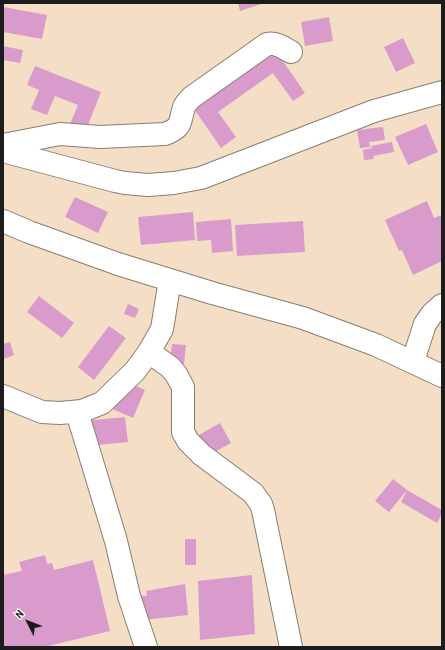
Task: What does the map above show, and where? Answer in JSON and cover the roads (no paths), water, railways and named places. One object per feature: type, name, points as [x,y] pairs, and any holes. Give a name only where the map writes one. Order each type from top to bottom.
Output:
[{"type":"street","points":[[3,145],[60,134],[100,137],[165,134],[173,131],[180,124],[185,106],[192,97],[267,44],[271,43],[291,52]]},
{"type":"street","points":[[3,151],[115,181],[148,185],[174,183],[201,178],[374,112],[442,92]]},
{"type":"street","points":[[3,221],[118,264],[212,293],[303,318],[376,345],[413,361],[442,376]]},
{"type":"street","points":[[3,396],[42,412],[60,414],[82,411],[102,404],[135,371],[149,352],[162,329],[170,280]]},
{"type":"street","points":[[413,361],[425,324],[432,314],[442,306]]},
{"type":"street","points":[[149,352],[170,367],[183,386],[183,432],[188,441],[202,455],[253,493],[261,504],[291,647]]},
{"type":"street","points":[[77,412],[116,540],[129,596],[146,647]]}]
